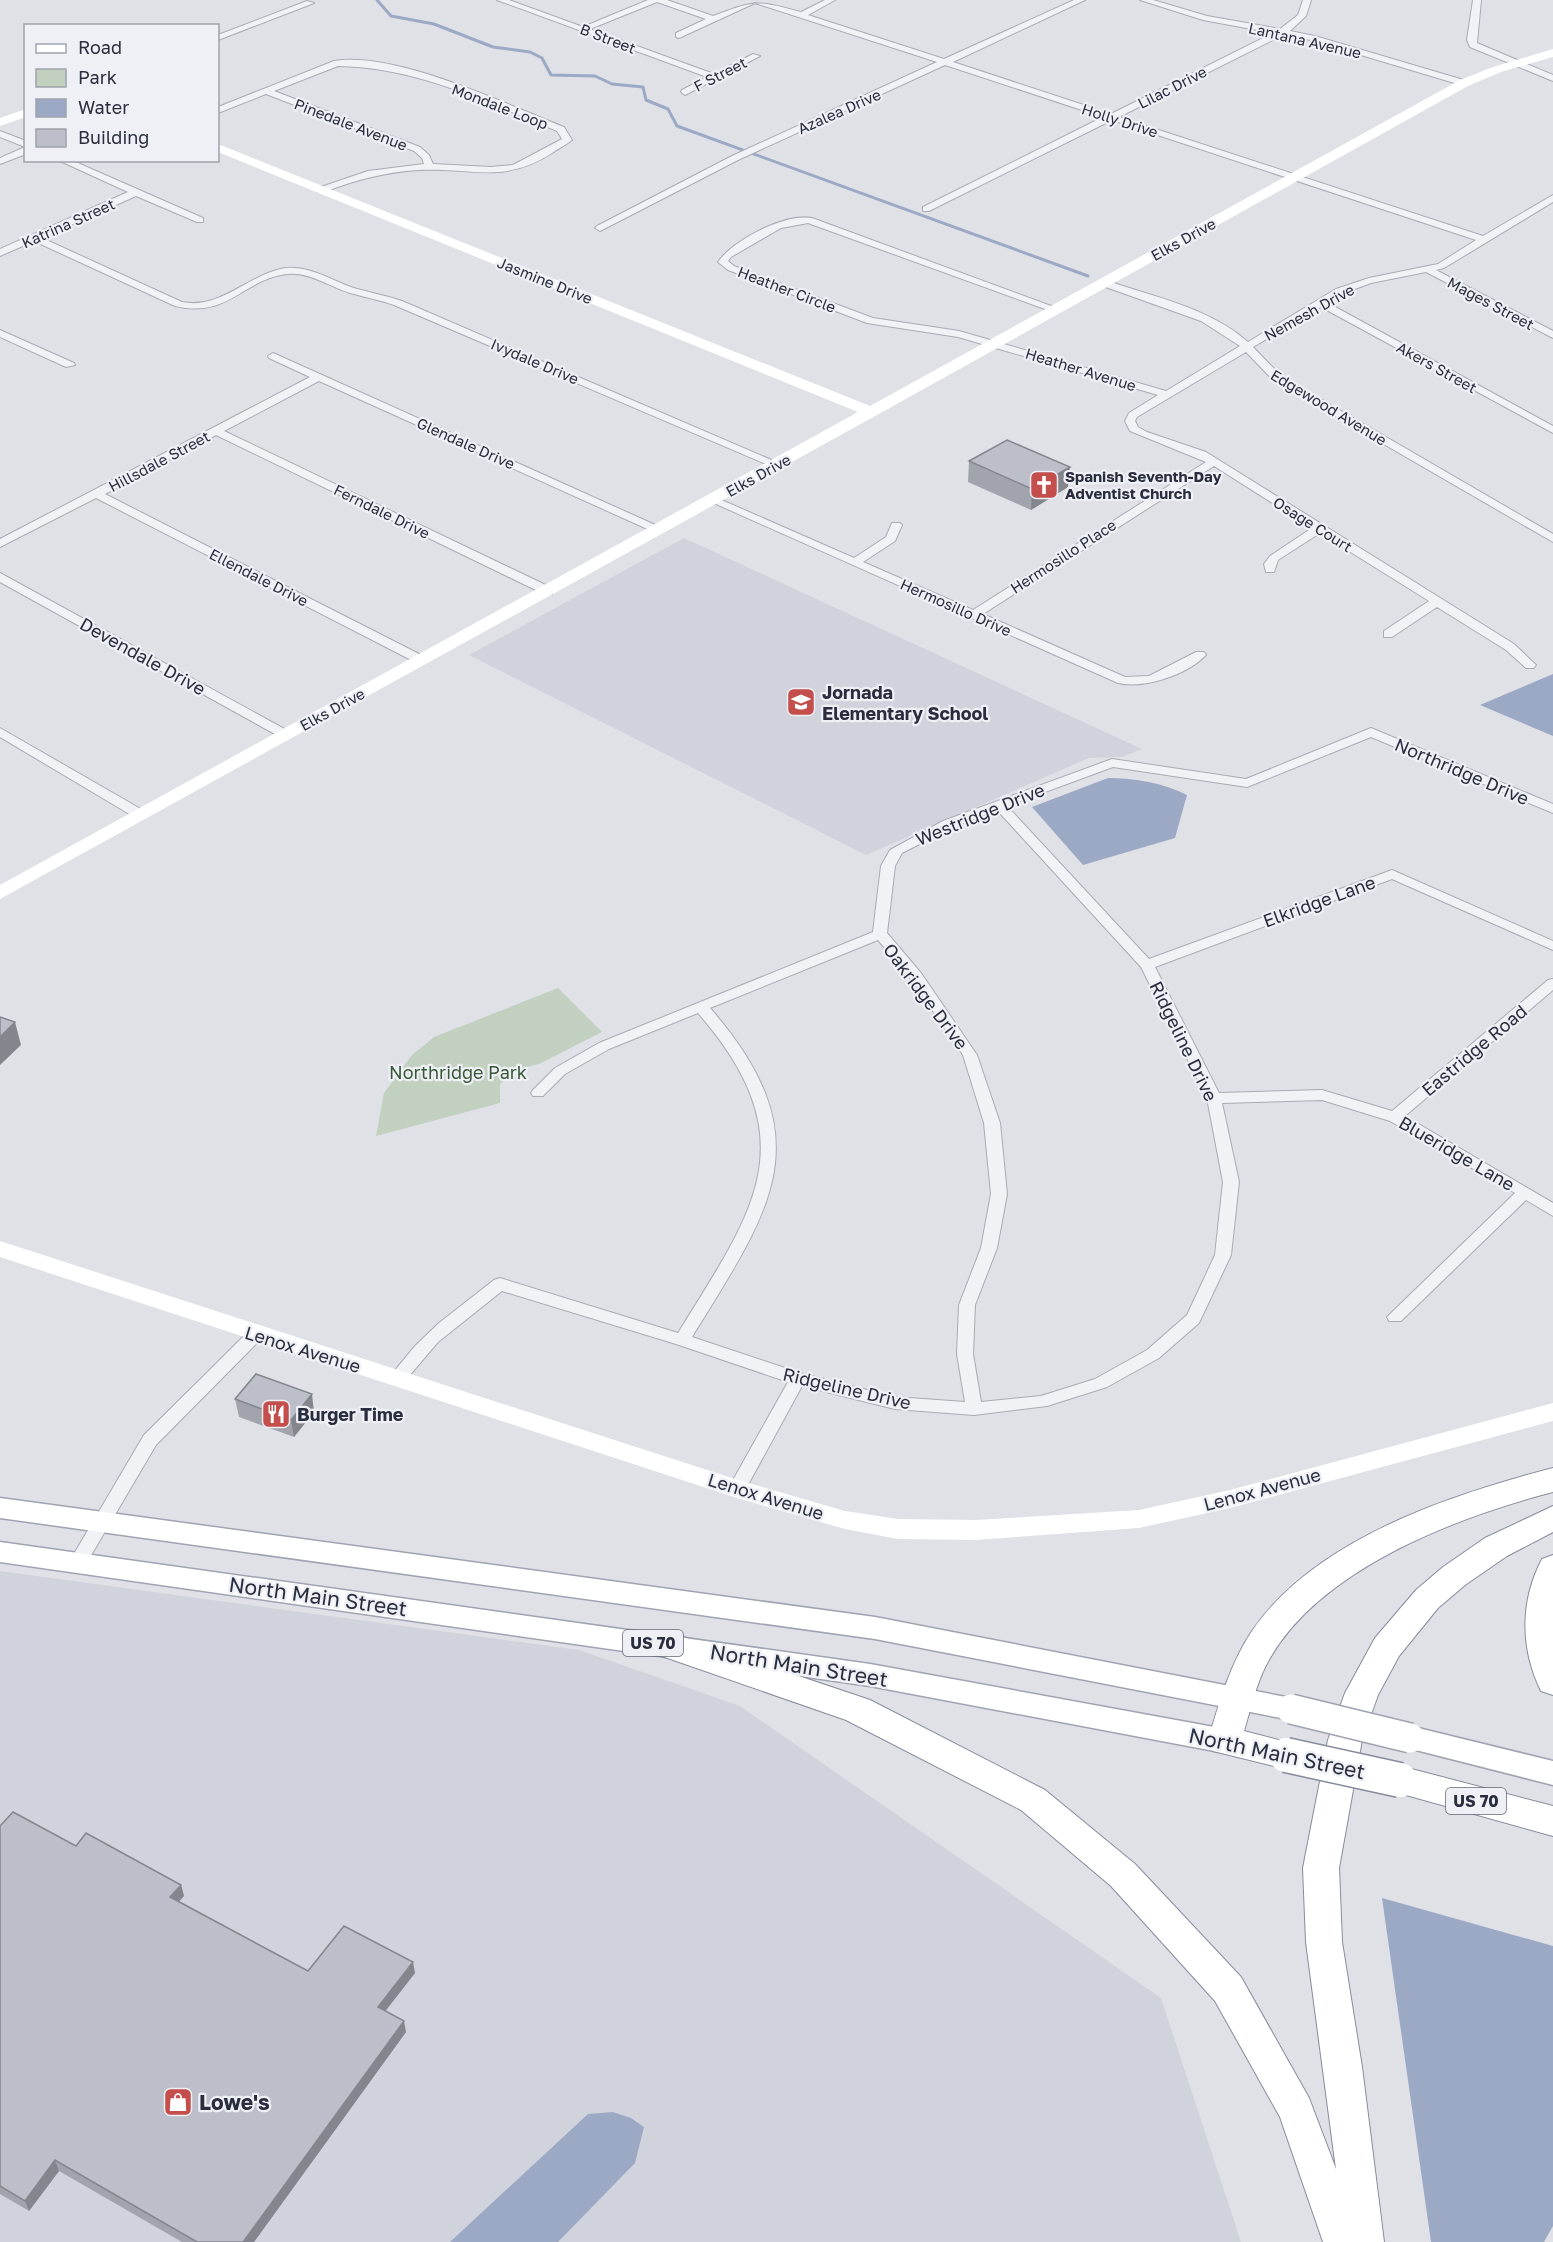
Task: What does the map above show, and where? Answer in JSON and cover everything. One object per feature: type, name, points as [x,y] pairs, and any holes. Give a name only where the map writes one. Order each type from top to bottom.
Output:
[{"type":"highway","points":[[1225,1741],[1237,1697],[1264,1639],[1300,1599],[1386,1540],[1473,1504],[1553,1480]]},
{"type":"highway","points":[[1364,2242],[1343,2067],[1324,1942],[1321,1879],[1344,1740],[1362,1693],[1387,1647],[1427,1599],[1454,1576],[1496,1547],[1553,1518]]},
{"type":"highway","points":[[1553,1568],[1543,1598],[1540,1635],[1553,1681]]},
{"type":"highway","points":[[668,1645],[858,1710],[1034,1800],[1123,1875],[1228,1989],[1296,2110],[1343,2242]]},
{"type":"highway","name":"North Main Street","points":[[1225,1741],[1400,1780],[1553,1821]]},
{"type":"main road","name":"Elks Drive","points":[[1516,62],[1517,55],[1553,44]]},
{"type":"main road","name":"Elks Drive","points":[[0,893],[1464,83],[1516,62],[1530,61],[1553,53]]},
{"type":"main road","points":[[0,122],[24,114]]},
{"type":"main road","name":"Jasmine Drive","points":[[219,148],[872,412]]},
{"type":"main road","name":"Lenox Avenue","points":[[0,1249],[737,1489],[845,1520],[898,1529],[976,1530],[1068,1526],[1139,1519],[1230,1499],[1553,1412]]},
{"type":"main road","name":"US 70","points":[[0,1508],[875,1628],[1237,1697],[1553,1773]]},
{"type":"main road","name":"North Main Street","points":[[0,1552],[870,1675],[1225,1741]]},
{"type":"street","name":"B Street","points":[[501,0],[714,77]]},
{"type":"street","points":[[584,29],[657,0],[713,19]]},
{"type":"street","points":[[679,35],[755,0]]},
{"type":"street","name":"Holly Drive","points":[[755,0],[1485,240]]},
{"type":"street","points":[[801,15],[831,0]]},
{"type":"street","name":"Azalea Drive","points":[[600,228],[735,158],[1081,0]]},
{"type":"street","name":"Lantana Avenue","points":[[1144,0],[1206,18],[1282,32],[1339,46],[1464,83]]},
{"type":"street","name":"Lilac Drive","points":[[926,209],[1282,32],[1300,19],[1307,0]]},
{"type":"street","points":[[1477,0],[1471,42],[1481,49],[1553,78]]},
{"type":"street","points":[[219,38],[310,3]]},
{"type":"street","name":"F Street","points":[[685,92],[756,56]]},
{"type":"street","name":"Mondale Loop","points":[[219,110],[337,63],[357,61],[436,81],[561,129],[567,140],[517,168],[497,171],[429,166],[377,172],[345,179],[321,190]]},
{"type":"street","name":"Pinedale Avenue","points":[[265,91],[417,149],[426,157],[429,166]]},
{"type":"street","points":[[0,134],[24,143]]},
{"type":"street","points":[[0,161],[24,151]]},
{"type":"street","points":[[67,162],[200,220]]},
{"type":"street","name":"Katrina Street","points":[[0,253],[136,192]]},
{"type":"street","name":"Nemesh Drive","points":[[1168,395],[1348,287],[1429,270],[1452,261],[1553,198]]},
{"type":"street","name":"Heather Circle","points":[[994,344],[952,332],[901,327],[863,319],[731,268],[725,264],[724,260],[784,224],[809,220],[1057,310]]},
{"type":"street","name":"Ivydale Drive","points":[[34,238],[196,310],[288,269],[304,273],[398,303],[777,465]]},
{"type":"street","name":"Mages Street","points":[[1429,270],[1553,335]]},
{"type":"street","name":"Edgewood Avenue","points":[[1104,283],[1209,322],[1227,331],[1247,347],[1265,368],[1284,382],[1553,539]]},
{"type":"street","name":"Akers Street","points":[[1321,303],[1553,430]]},
{"type":"street","points":[[0,333],[70,365]]},
{"type":"street","name":"Heather Avenue","points":[[994,344],[1168,395]]},
{"type":"street","name":"Glendale Drive","points":[[273,356],[658,530]]},
{"type":"street","name":"Hillsdale Street","points":[[0,544],[318,377]]},
{"type":"street","name":"Osage Court","points":[[1168,395],[1134,415],[1131,425],[1143,434],[1189,448],[1214,462],[1510,647],[1530,665]]},
{"type":"street","name":"Ferndale Drive","points":[[216,431],[548,591]]},
{"type":"street","name":"Hermosillo Place","points":[[974,615],[1196,471],[1214,462]]},
{"type":"street","name":"Ellendale Drive","points":[[97,494],[421,660]]},
{"type":"street","name":"Hermosillo Drive","points":[[713,500],[1129,681],[1143,682],[1156,678],[1200,655]]},
{"type":"street","points":[[855,562],[891,539],[896,525]]},
{"type":"street","points":[[1270,570],[1270,564],[1274,558],[1320,528]]},
{"type":"street","name":"Devendale Drive","points":[[0,578],[286,735]]},
{"type":"street","points":[[1388,634],[1437,602]]},
{"type":"street","points":[[0,732],[141,815]]},
{"type":"street","name":"Westridge Drive","points":[[880,934],[888,866],[897,849],[948,824],[1113,763],[1247,783],[1371,732]]},
{"type":"street","name":"Northridge Drive","points":[[1371,732],[1553,809]]},
{"type":"street","name":"Ridgeline Drive","points":[[398,1378],[417,1352],[441,1328],[500,1284],[682,1340],[798,1379],[895,1403],[974,1409],[1041,1402],[1101,1383],[1153,1354],[1193,1319],[1223,1255],[1231,1182],[1214,1098],[1147,965],[998,804]]},
{"type":"street","name":"Elkridge Lane","points":[[1147,965],[1392,874],[1553,946]]},
{"type":"street","points":[[538,1093],[560,1071],[604,1046],[880,934]]},
{"type":"street","name":"Oakridge Drive","points":[[880,934],[916,976],[970,1055],[992,1123],[999,1194],[989,1248],[967,1305],[965,1354],[974,1409]]},
{"type":"street","name":"Eastridge Road","points":[[1395,1117],[1553,983]]},
{"type":"street","points":[[682,1340],[742,1239],[761,1195],[768,1172],[770,1152],[768,1129],[750,1074],[712,1020],[700,1007]]},
{"type":"street","name":"Blueridge Lane","points":[[1214,1098],[1322,1095],[1395,1117],[1525,1192],[1553,1211]]},
{"type":"street","points":[[1395,1317],[1525,1192]]},
{"type":"street","points":[[77,1564],[150,1440],[256,1334]]},
{"type":"street","points":[[737,1489],[798,1379]]},
{"type":"shaded area","name":"Jornada Elementary School","points":[[684,538],[1142,749],[1122,757],[1089,758],[866,855],[469,655]]},
{"type":"shaded area","points":[[0,1571],[579,1650],[740,1706],[1161,1998],[1241,2242],[0,2242]]},
{"type":"green space","name":"Northridge Park","points":[[558,988],[602,1032],[539,1064],[511,1074],[500,1084],[500,1103],[376,1136],[384,1093],[412,1055],[434,1037]]},
{"type":"water","points":[[1553,674],[1553,736],[1480,705]]},
{"type":"water","points":[[1108,778],[1149,782],[1187,795],[1175,838],[1083,865],[1032,807]]},
{"type":"water","points":[[1382,1898],[1553,1946],[1553,2226],[1544,2242],[1431,2242]]},
{"type":"water","points":[[613,2112],[631,2118],[644,2127],[635,2163],[558,2242],[450,2242],[588,2114]]},
{"type":"building","points":[[1007,440],[1070,467],[1032,489],[969,461]]},
{"type":"building","points":[[0,1017],[15,1022],[0,1037]]},
{"type":"building","points":[[256,1374],[312,1394],[291,1420],[235,1399]]},
{"type":"building","name":"Lowe's","points":[[13,1812],[76,1846],[86,1833],[181,1885],[170,1897],[308,1971],[344,1926],[413,1962],[378,2007],[404,2021],[243,2242],[197,2242],[55,2160],[25,2201],[0,2186],[0,1826]]},
{"type":"waterway","points":[[377,0],[391,16],[434,24],[493,47],[530,52],[542,58],[551,75],[595,76],[612,84],[643,87],[646,100],[668,109],[677,126],[1088,276]]},
{"type":"place","name":"Spanish Seventh-Day Adventist Church","points":[[1044,485]]},
{"type":"place","name":"Jornada Elementary School","points":[[801,702]]},
{"type":"place","name":"Burger Time","points":[[276,1414]]},
{"type":"place","name":"Lowe's","points":[[178,2102]]}]
